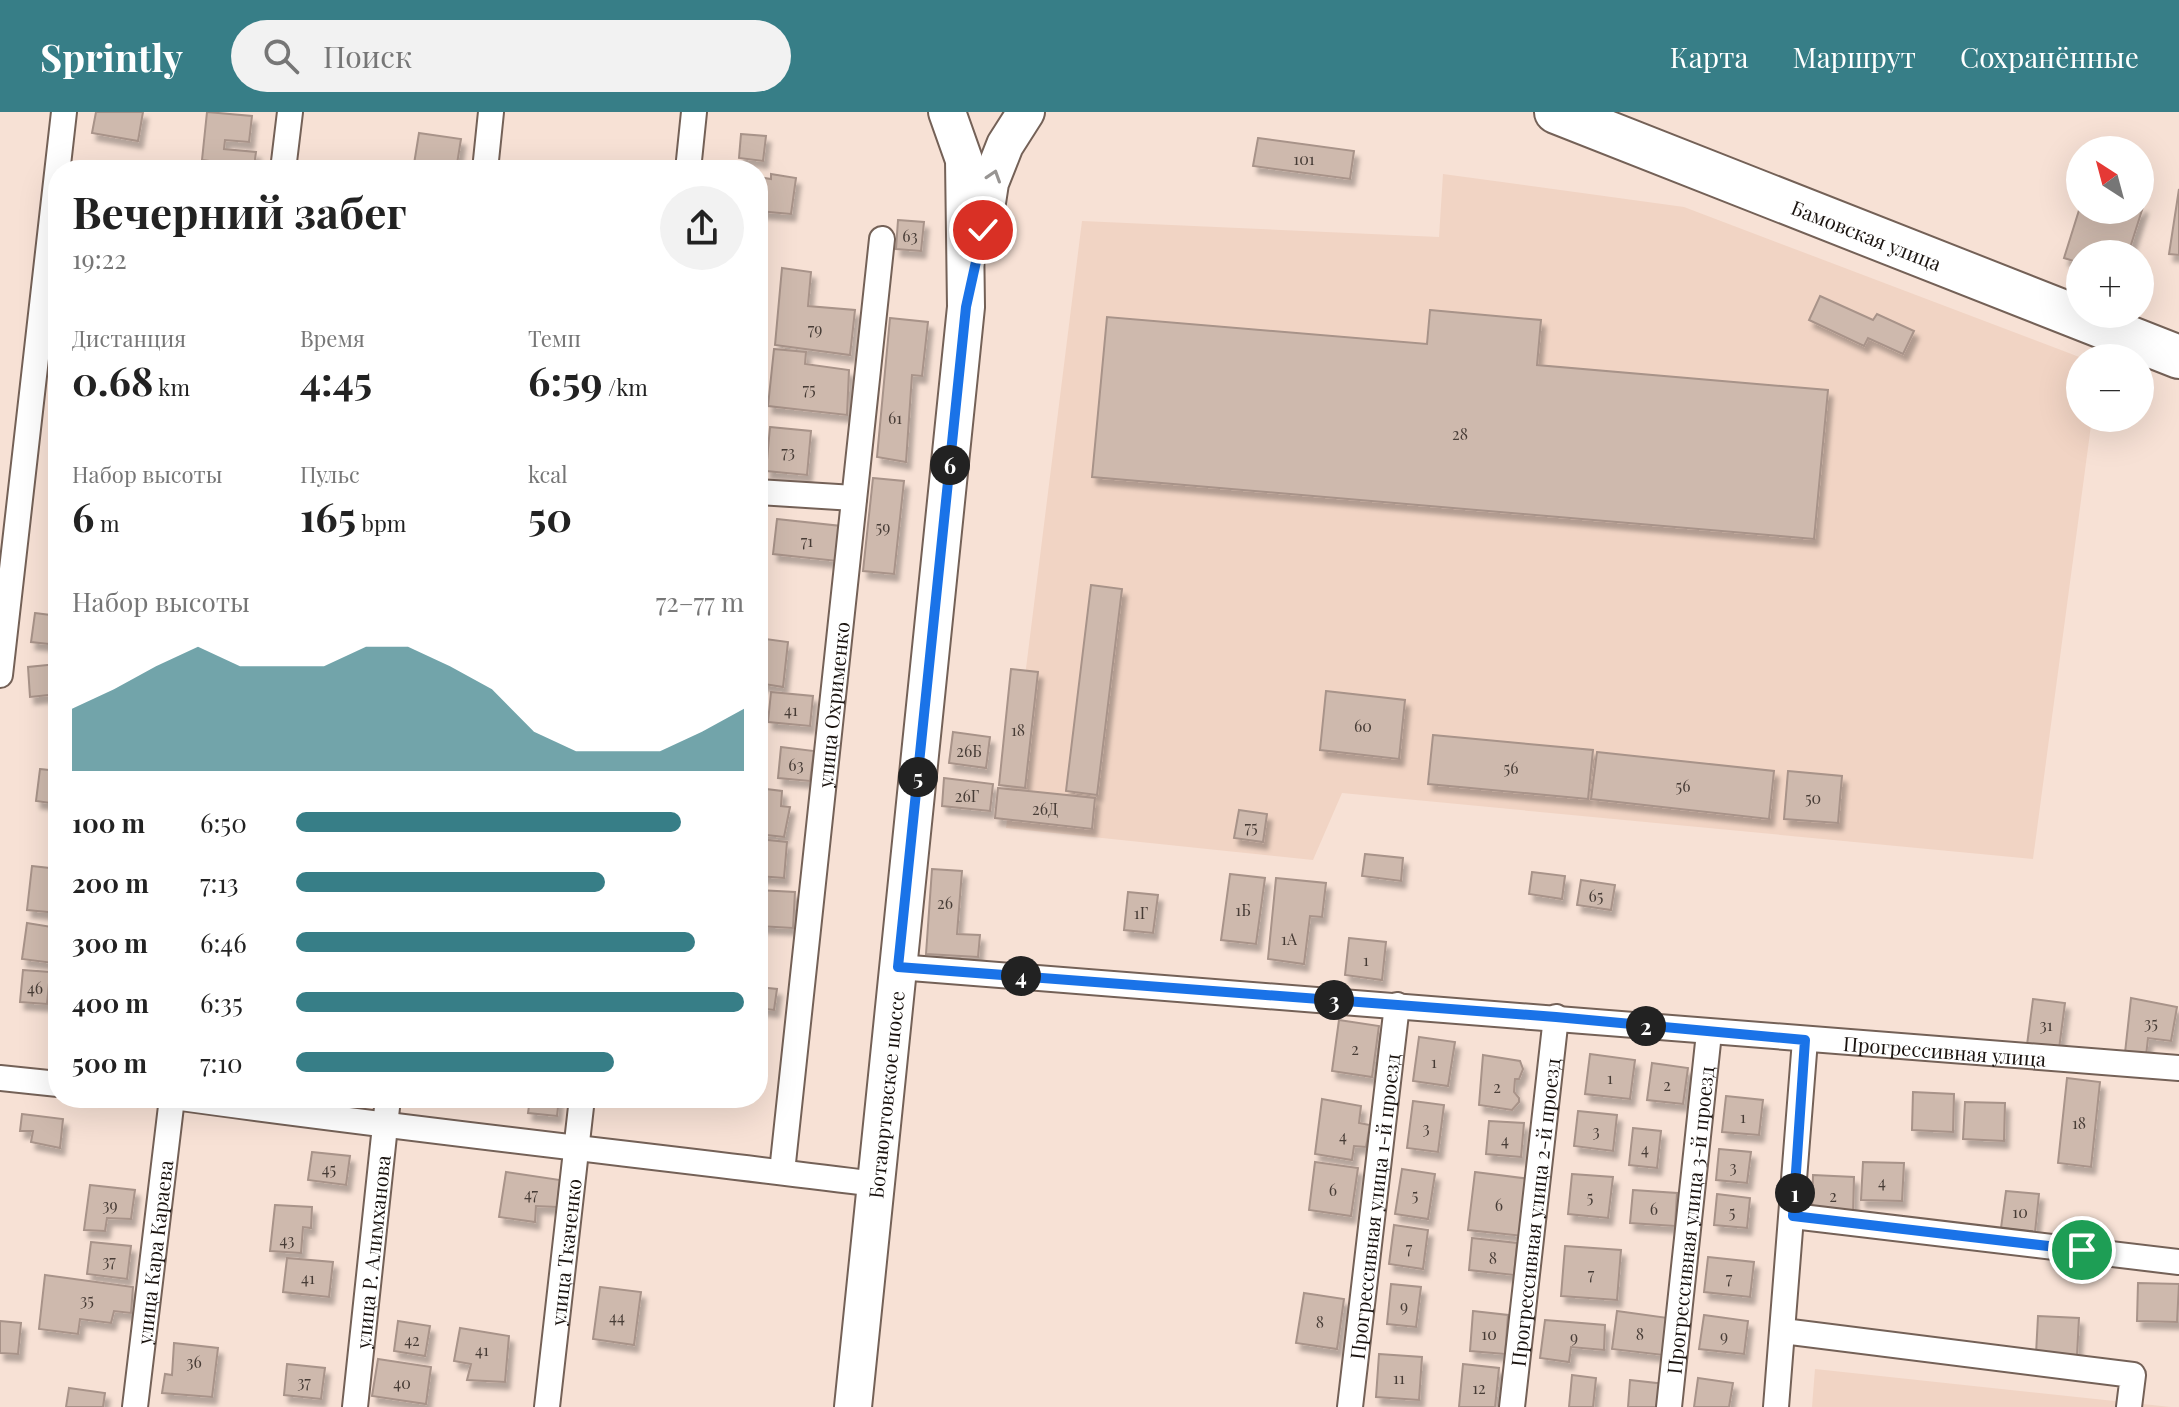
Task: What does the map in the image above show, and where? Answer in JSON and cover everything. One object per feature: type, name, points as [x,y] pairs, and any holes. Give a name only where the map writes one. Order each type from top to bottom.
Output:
[{"type":"highway","name":"Бамовская улица","points":[[1556,112],[2179,357]]},
{"type":"main road","points":[[947,112],[964,160],[966,307]]},
{"type":"main road","points":[[966,307],[990,183],[1005,145],[1026,112]]},
{"type":"main road","name":"Ботаюртовское шоссе","points":[[853,1407],[966,307]]},
{"type":"street","points":[[59,160],[64,112]]},
{"type":"street","points":[[284,160],[290,112]]},
{"type":"street","points":[[486,160],[491,112]]},
{"type":"street","points":[[689,160],[694,112]]},
{"type":"street","name":"улица Охрименко","points":[[782,1172],[882,239]]},
{"type":"street","points":[[0,675],[48,253]]},
{"type":"street","points":[[768,493],[854,498]]},
{"type":"street","name":"Прогрессивная улица","points":[[898,967],[2179,1068]]},
{"type":"street","name":"Прогрессивная улица 1-й проезд","points":[[1350,1407],[1397,1005]]},
{"type":"street","name":"Прогрессивная улица 2-й проезд","points":[[1512,1407],[1556,1017]]},
{"type":"street","name":"Прогрессивная улица 3-й проезд","points":[[1669,1407],[1709,1033]]},
{"type":"street","points":[[1776,1407],[1805,1040]]},
{"type":"street","points":[[0,1078],[48,1083]]},
{"type":"street","name":"улица Кара Караева","points":[[135,1407],[171,1108]]},
{"type":"street","points":[[254,1108],[876,1184]]},
{"type":"street","name":"улица Р. Алимханова","points":[[355,1407],[387,1108]]},
{"type":"street","name":"улица Ткаченко","points":[[547,1407],[581,1108]]},
{"type":"street","points":[[1793,1216],[2179,1262]]},
{"type":"street","points":[[1783,1331],[2133,1375],[2129,1407]]},
{"type":"shaded area","points":[[1443,174],[1684,207],[2066,352],[2066,432],[2090,432],[2033,859],[1342,793],[1313,860],[1006,828],[1082,221],[1439,237]]},
{"type":"shaded area","points":[[1815,1369],[2171,1407],[1812,1407]]},
{"type":"building","points":[[96,112],[143,112],[138,141],[92,133]]},
{"type":"building","points":[[207,112],[252,116],[249,142],[225,140],[224,149],[256,152],[255,160],[202,160]]},
{"type":"building","points":[[419,133],[461,139],[458,160],[415,160]]},
{"type":"building","points":[[741,134],[766,136],[763,160],[739,158]]},
{"type":"building","points":[[1258,138],[1354,151],[1350,179],[1253,166]]},
{"type":"building","points":[[771,174],[796,178],[791,214],[768,212],[768,179],[771,179]]},
{"type":"building","points":[[2179,189],[2179,255],[2169,254]]},
{"type":"building","points":[[898,220],[924,222],[921,251],[896,249]]},
{"type":"building","points":[[2075,224],[2138,224],[2132,240],[2070,240]]},
{"type":"building","points":[[782,268],[811,272],[808,306],[855,310],[850,355],[775,345]]},
{"type":"building","points":[[1820,296],[1873,320],[1877,314],[1914,331],[1903,354],[1868,338],[1864,346],[1809,320]]},
{"type":"building","points":[[1430,310],[1541,320],[1537,365],[1828,390],[1814,539],[1092,477],[1107,317],[1427,344]]},
{"type":"building","points":[[890,318],[928,322],[922,376],[912,375],[906,462],[877,457]]},
{"type":"building","points":[[774,349],[806,352],[805,364],[849,370],[847,415],[768,406]]},
{"type":"building","points":[[770,427],[811,431],[807,475],[768,471]]},
{"type":"building","points":[[873,478],[904,481],[894,574],[863,571]]},
{"type":"building","points":[[777,519],[841,526],[837,561],[773,554]]},
{"type":"building","points":[[1091,585],[1122,589],[1097,795],[1066,791]]},
{"type":"building","points":[[35,613],[48,615],[48,644],[31,642]]},
{"type":"building","points":[[768,639],[788,642],[783,687],[768,685]]},
{"type":"building","points":[[48,665],[48,695],[30,697],[28,667]]},
{"type":"building","points":[[1011,669],[1038,672],[1025,788],[999,785]]},
{"type":"building","points":[[1326,691],[1405,700],[1399,759],[1320,750]]},
{"type":"building","points":[[771,692],[813,696],[810,726],[768,722]]},
{"type":"building","points":[[953,732],[990,737],[986,768],[949,763]]},
{"type":"building","points":[[1433,735],[1593,750],[1588,799],[1428,784]]},
{"type":"building","points":[[781,747],[814,751],[810,781],[778,778]]},
{"type":"building","points":[[1597,752],[1774,771],[1769,819],[1591,799]]},
{"type":"building","points":[[40,769],[48,770],[48,803],[36,801]]},
{"type":"building","points":[[1788,771],[1842,776],[1838,823],[1784,819]]},
{"type":"building","points":[[944,778],[993,784],[990,811],[942,806]]},
{"type":"building","points":[[998,788],[1095,798],[1092,829],[995,818]]},
{"type":"building","points":[[768,789],[782,791],[781,806],[790,807],[784,837],[768,835]]},
{"type":"building","points":[[1239,810],[1267,814],[1263,842],[1234,838]]},
{"type":"building","points":[[768,840],[787,842],[784,878],[768,877]]},
{"type":"building","points":[[1365,854],[1403,858],[1401,881],[1362,876]]},
{"type":"building","points":[[32,866],[48,868],[48,912],[27,910]]},
{"type":"building","points":[[932,869],[962,871],[957,934],[980,935],[978,957],[926,954]]},
{"type":"building","points":[[1532,872],[1565,876],[1562,899],[1529,894]]},
{"type":"building","points":[[1230,874],[1265,878],[1256,944],[1221,940]]},
{"type":"building","points":[[1276,878],[1326,883],[1322,917],[1310,916],[1304,964],[1268,959]]},
{"type":"building","points":[[1581,880],[1615,885],[1611,910],[1577,905]]},
{"type":"building","points":[[768,891],[795,892],[793,928],[768,927]]},
{"type":"building","points":[[1128,892],[1158,895],[1153,933],[1124,930]]},
{"type":"building","points":[[27,923],[48,926],[48,962],[22,959]]},
{"type":"building","points":[[1349,938],[1386,942],[1382,980],[1345,975]]},
{"type":"building","points":[[23,970],[48,972],[47,1004],[20,1002]]},
{"type":"building","points":[[768,988],[777,989],[774,1010],[768,1009]]},
{"type":"building","points":[[2131,998],[2177,1007],[2171,1041],[2148,1038],[2146,1056],[2125,1053]]},
{"type":"building","points":[[2033,999],[2065,1003],[2059,1049],[2027,1045]]},
{"type":"building","points":[[1339,1020],[1379,1026],[1372,1077],[1332,1071]]},
{"type":"building","points":[[1419,1037],[1455,1042],[1448,1086],[1413,1081]]},
{"type":"building","points":[[1590,1054],[1635,1060],[1630,1099],[1585,1094]]},
{"type":"building","points":[[1483,1055],[1520,1061],[1523,1069],[1519,1079],[1515,1079],[1514,1092],[1519,1102],[1512,1110],[1479,1105]]},
{"type":"building","points":[[1652,1063],[1688,1068],[1683,1104],[1647,1100]]},
{"type":"building","points":[[2067,1078],[2100,1082],[2091,1167],[2058,1163]]},
{"type":"building","points":[[1913,1092],[1954,1094],[1953,1132],[1912,1130]]},
{"type":"building","points":[[1726,1096],[1763,1100],[1759,1135],[1722,1132]]},
{"type":"building","points":[[1322,1099],[1361,1106],[1359,1123],[1370,1125],[1366,1147],[1354,1146],[1352,1160],[1315,1154]]},
{"type":"building","points":[[1413,1101],[1444,1105],[1438,1152],[1407,1148]]},
{"type":"building","points":[[1965,1102],[2005,1103],[2004,1141],[1963,1139]]},
{"type":"building","points":[[529,1108],[558,1108],[557,1116],[528,1113]]},
{"type":"building","points":[[1578,1111],[1617,1115],[1613,1151],[1574,1146]]},
{"type":"building","points":[[22,1114],[63,1119],[60,1148],[31,1142],[33,1131],[20,1131]]},
{"type":"building","points":[[1489,1121],[1524,1123],[1521,1157],[1486,1154]]},
{"type":"building","points":[[1633,1128],[1661,1131],[1657,1168],[1629,1165]]},
{"type":"building","points":[[1719,1149],[1751,1152],[1747,1183],[1716,1180]]},
{"type":"building","points":[[312,1152],[350,1156],[346,1185],[308,1180]]},
{"type":"building","points":[[1315,1162],[1358,1168],[1351,1216],[1309,1210]]},
{"type":"building","points":[[1863,1162],[1904,1163],[1902,1201],[1861,1200]]},
{"type":"building","points":[[1402,1169],[1435,1174],[1428,1219],[1395,1214]]},
{"type":"building","points":[[506,1172],[560,1180],[557,1207],[536,1206],[535,1222],[499,1217]]},
{"type":"building","points":[[1475,1172],[1530,1179],[1523,1236],[1468,1230]]},
{"type":"building","points":[[1572,1174],[1613,1177],[1608,1218],[1568,1214]]},
{"type":"building","points":[[1813,1175],[1854,1177],[1853,1214],[1812,1213]]},
{"type":"building","points":[[90,1185],[135,1190],[131,1219],[107,1218],[105,1231],[84,1230]]},
{"type":"building","points":[[1633,1190],[1677,1193],[1675,1226],[1630,1223]]},
{"type":"building","points":[[2006,1191],[2039,1194],[2035,1232],[2001,1228]]},
{"type":"building","points":[[1717,1194],[1750,1198],[1747,1228],[1714,1225]]},
{"type":"building","points":[[275,1205],[312,1207],[311,1228],[303,1227],[301,1253],[270,1251]]},
{"type":"building","points":[[1394,1225],[1428,1230],[1423,1269],[1389,1264]]},
{"type":"building","points":[[1472,1238],[1517,1243],[1514,1275],[1469,1270]]},
{"type":"building","points":[[91,1242],[131,1246],[127,1279],[87,1274]]},
{"type":"building","points":[[1565,1246],[1621,1250],[1617,1300],[1561,1296]]},
{"type":"building","points":[[1708,1257],[1754,1262],[1750,1297],[1704,1292]]},
{"type":"building","points":[[287,1258],[333,1262],[329,1297],[283,1292]]},
{"type":"building","points":[[45,1275],[133,1287],[131,1313],[114,1311],[111,1323],[80,1319],[78,1334],[39,1329]]},
{"type":"building","points":[[2138,1283],[2179,1284],[2177,1322],[2137,1321]]},
{"type":"building","points":[[1391,1284],[1421,1287],[1416,1327],[1387,1324]]},
{"type":"building","points":[[600,1287],[641,1292],[634,1345],[593,1339]]},
{"type":"building","points":[[1304,1293],[1344,1299],[1337,1349],[1296,1343]]},
{"type":"building","points":[[1473,1311],[1508,1315],[1505,1354],[1470,1351]]},
{"type":"building","points":[[1617,1311],[1668,1318],[1663,1355],[1612,1349]]},
{"type":"building","points":[[1704,1315],[1748,1321],[1744,1354],[1699,1349]]},
{"type":"building","points":[[2038,1316],[2079,1318],[2077,1355],[2036,1354]]},
{"type":"building","points":[[1545,1320],[1605,1325],[1604,1350],[1571,1347],[1569,1362],[1540,1358]]},
{"type":"building","points":[[0,1321],[21,1323],[18,1354],[0,1353]]},
{"type":"building","points":[[398,1321],[430,1326],[425,1356],[394,1351]]},
{"type":"building","points":[[460,1328],[509,1336],[505,1382],[467,1380],[471,1364],[454,1361]]},
{"type":"building","points":[[174,1343],[218,1348],[212,1397],[162,1393],[165,1374],[172,1375]]},
{"type":"building","points":[[1379,1354],[1422,1357],[1419,1400],[1376,1397]]},
{"type":"building","points":[[378,1359],[431,1367],[426,1404],[372,1396]]},
{"type":"building","points":[[287,1364],[325,1368],[321,1399],[284,1395]]},
{"type":"building","points":[[1463,1364],[1499,1368],[1495,1407],[1459,1407]]},
{"type":"building","points":[[1572,1375],[1596,1378],[1593,1407],[1569,1407]]},
{"type":"building","points":[[1698,1378],[1733,1383],[1729,1407],[1694,1407]]},
{"type":"building","points":[[1630,1380],[1665,1384],[1662,1407],[1628,1407]]},
{"type":"building","points":[[69,1388],[105,1393],[103,1407],[66,1407]]},
{"type":"route","points":[[983,230],[966,307],[898,967],[1556,1017],[1805,1040],[1793,1216],[2082,1250]]}]
